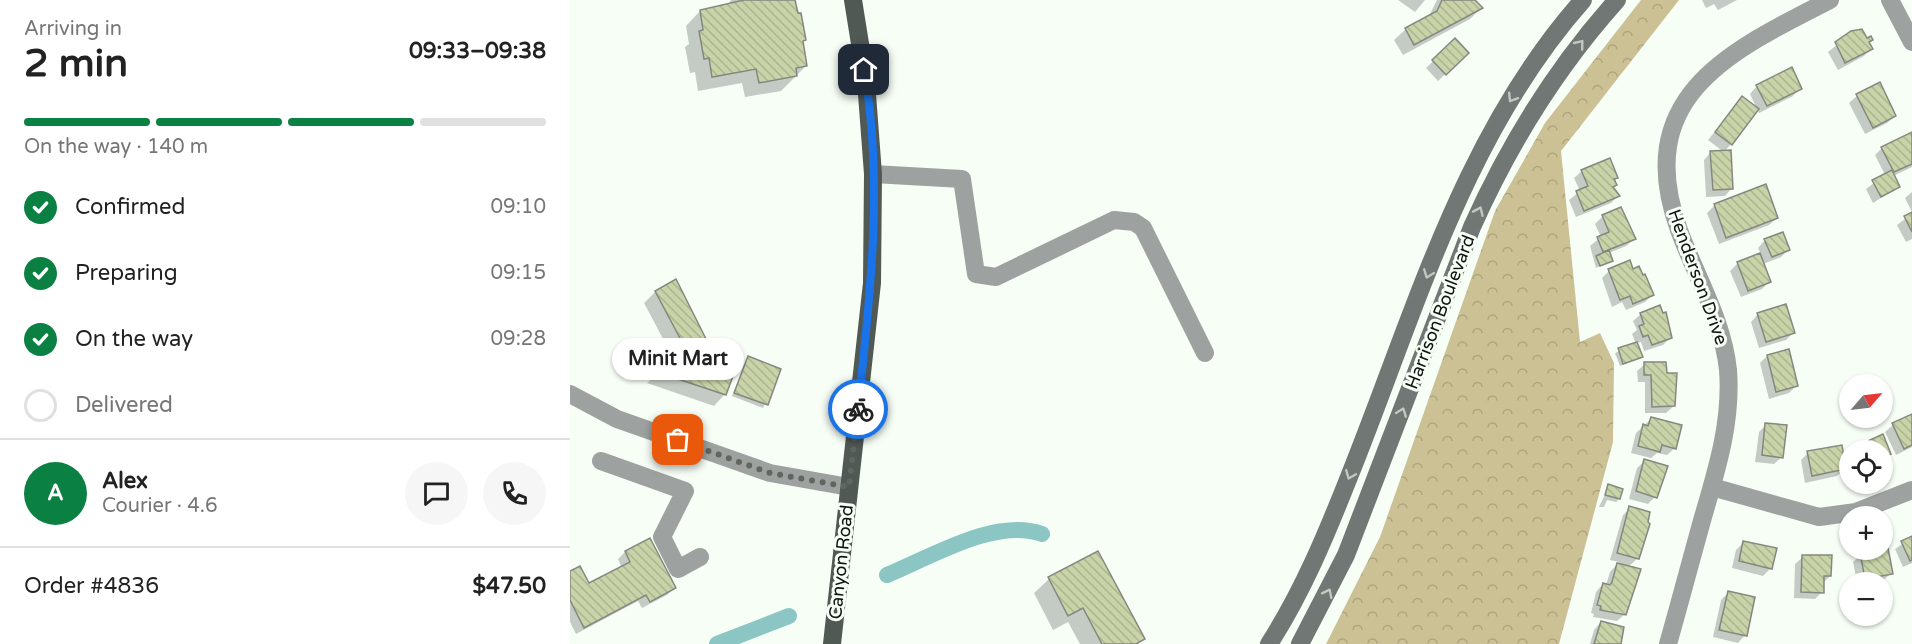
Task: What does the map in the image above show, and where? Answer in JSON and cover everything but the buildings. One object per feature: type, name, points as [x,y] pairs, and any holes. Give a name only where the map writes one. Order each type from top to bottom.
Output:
[{"type":"main road","points":[[849,487],[872,283],[873,174],[866,81],[853,0]]},
{"type":"main road","name":"Harrison Boulevard","points":[[1269,644],[1322,545],[1471,168],[1519,86],[1583,0]]},
{"type":"main road","name":"Harrison Boulevard","points":[[1300,644],[1346,555],[1472,227],[1494,177],[1541,97],[1568,59],[1617,0]]},
{"type":"main road","name":"Canyon Road","points":[[832,644],[849,487]]},
{"type":"street","name":"Henderson Drive","points":[[1668,644],[1712,487],[1727,417],[1728,372],[1719,324],[1679,230],[1667,184],[1669,141],[1674,119],[1698,84],[1733,52],[1830,0]]},
{"type":"street","points":[[1890,0],[1912,42]]},
{"type":"street","points":[[873,174],[962,179],[976,274],[996,277],[1114,220],[1134,222],[1143,228],[1205,353]]},
{"type":"street","name":"Canyon Road","points":[[570,394],[617,418],[770,473],[849,487]]},
{"type":"street","points":[[601,461],[685,491],[662,537],[678,569],[699,557]]},
{"type":"street","points":[[1712,487],[1805,515],[1827,517],[1856,512],[1912,490]]},
{"type":"green space","points":[[1641,0],[1679,0],[1561,151],[1580,342],[1600,333],[1614,363],[1613,442],[1559,644],[1326,644],[1380,537],[1495,211],[1545,123]]},
{"type":"waterway","points":[[887,575],[964,541],[984,535],[1024,530],[1042,534]]},
{"type":"waterway","points":[[717,644],[789,616]]},
{"type":"way so far","points":[[678,440],[770,473],[849,487],[858,409]]},
{"type":"place","name":"Minit Mart","points":[[678,440]]},
{"type":"route","points":[[858,409],[872,283],[873,174],[864,70]]}]
